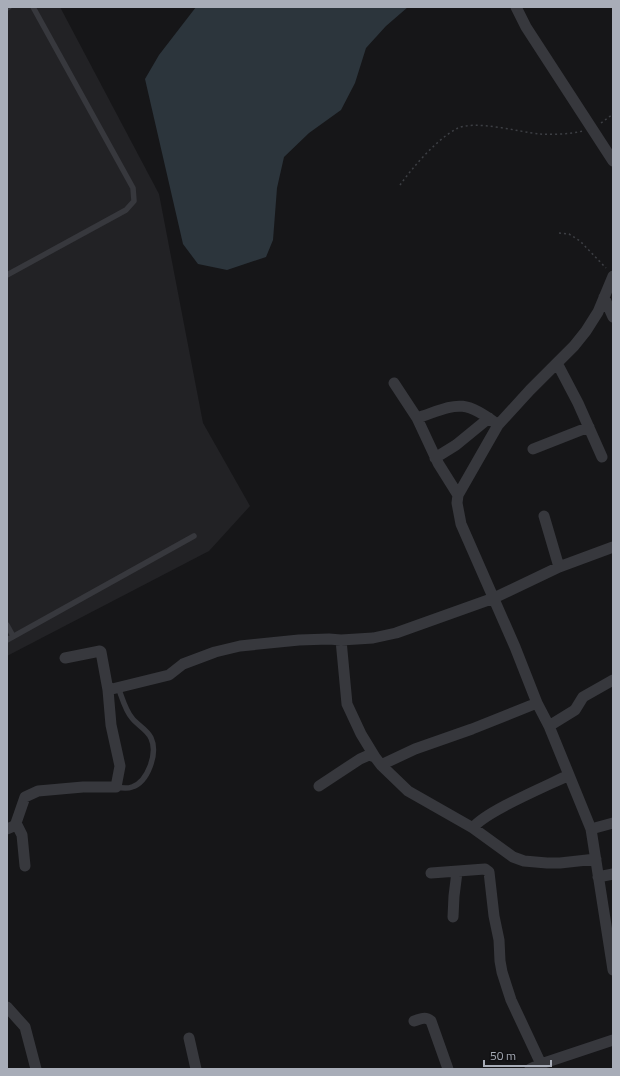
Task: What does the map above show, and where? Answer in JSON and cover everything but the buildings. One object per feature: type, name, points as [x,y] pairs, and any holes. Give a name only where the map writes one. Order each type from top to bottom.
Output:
[{"type":"street","points":[[516,7],[526,27],[613,161]]},
{"type":"street","points":[[610,273],[604,297],[598,312],[586,331],[574,346],[525,395],[498,425],[458,495],[457,503],[461,524],[515,647],[537,703],[549,726],[590,829],[613,970]]},
{"type":"street","points":[[604,297],[613,317]]},
{"type":"street","points":[[557,363],[589,427],[602,457]]},
{"type":"street","points":[[394,383],[417,418],[435,458],[458,495]]},
{"type":"street","points":[[417,418],[446,408],[460,406],[479,411],[498,425]]},
{"type":"street","points":[[435,458],[456,445],[489,418]]},
{"type":"street","points":[[533,449],[589,427]]},
{"type":"street","points":[[544,516],[559,567]]},
{"type":"street","points":[[113,688],[169,675],[183,664],[215,652],[240,646],[299,640],[373,638],[396,633],[494,598],[559,567],[613,547]]},
{"type":"street","points":[[341,640],[347,704],[361,734],[378,761]]},
{"type":"street","points":[[25,866],[22,835],[12,826],[25,797],[38,791],[82,787],[116,787],[120,766],[111,725],[113,688],[101,652],[65,658]]},
{"type":"street","points":[[549,726],[575,710],[583,697],[613,680]]},
{"type":"street","points":[[378,761],[472,729],[537,703]]},
{"type":"street","points":[[320,786],[360,759],[369,755],[378,761],[408,791],[473,828],[513,857],[524,861],[547,863],[596,859]]},
{"type":"street","points":[[473,828],[476,823],[498,810],[569,775]]},
{"type":"street","points":[[590,829],[613,823]]},
{"type":"street","points":[[431,873],[485,869],[489,872],[502,972],[511,1000],[541,1064]]},
{"type":"street","points":[[453,917],[457,872]]},
{"type":"street","points":[[598,877],[613,874]]},
{"type":"street","points":[[7,1007],[25,1027],[36,1069]]},
{"type":"street","points":[[414,1021],[427,1018],[431,1021],[448,1069]]},
{"type":"street","points":[[189,1038],[196,1069]]},
{"type":"street","points":[[530,1069],[613,1040]]},
{"type":"lane","points":[[8,272],[126,210],[134,201],[133,188],[33,7]]},
{"type":"lane","points":[[7,640],[194,536]]},
{"type":"lane","points":[[7,625],[13,636]]},
{"type":"lane","points":[[113,688],[128,714],[151,738],[154,754],[152,764],[140,782],[131,788],[116,787]]},
{"type":"path","points":[[400,185],[412,169],[436,144],[456,129],[473,125],[542,134],[575,133],[592,128],[613,114]]},
{"type":"path","points":[[559,233],[569,234],[580,241],[610,273]]},
{"type":"shaded area","points":[[7,7],[60,7],[159,194],[203,423],[250,506],[209,551],[7,656]]},
{"type":"shaded area","points":[[196,7],[408,7],[386,26],[366,48],[355,83],[341,110],[309,133],[284,157],[277,188],[273,240],[266,257],[227,270],[198,264],[183,244],[145,79],[159,55]]}]
